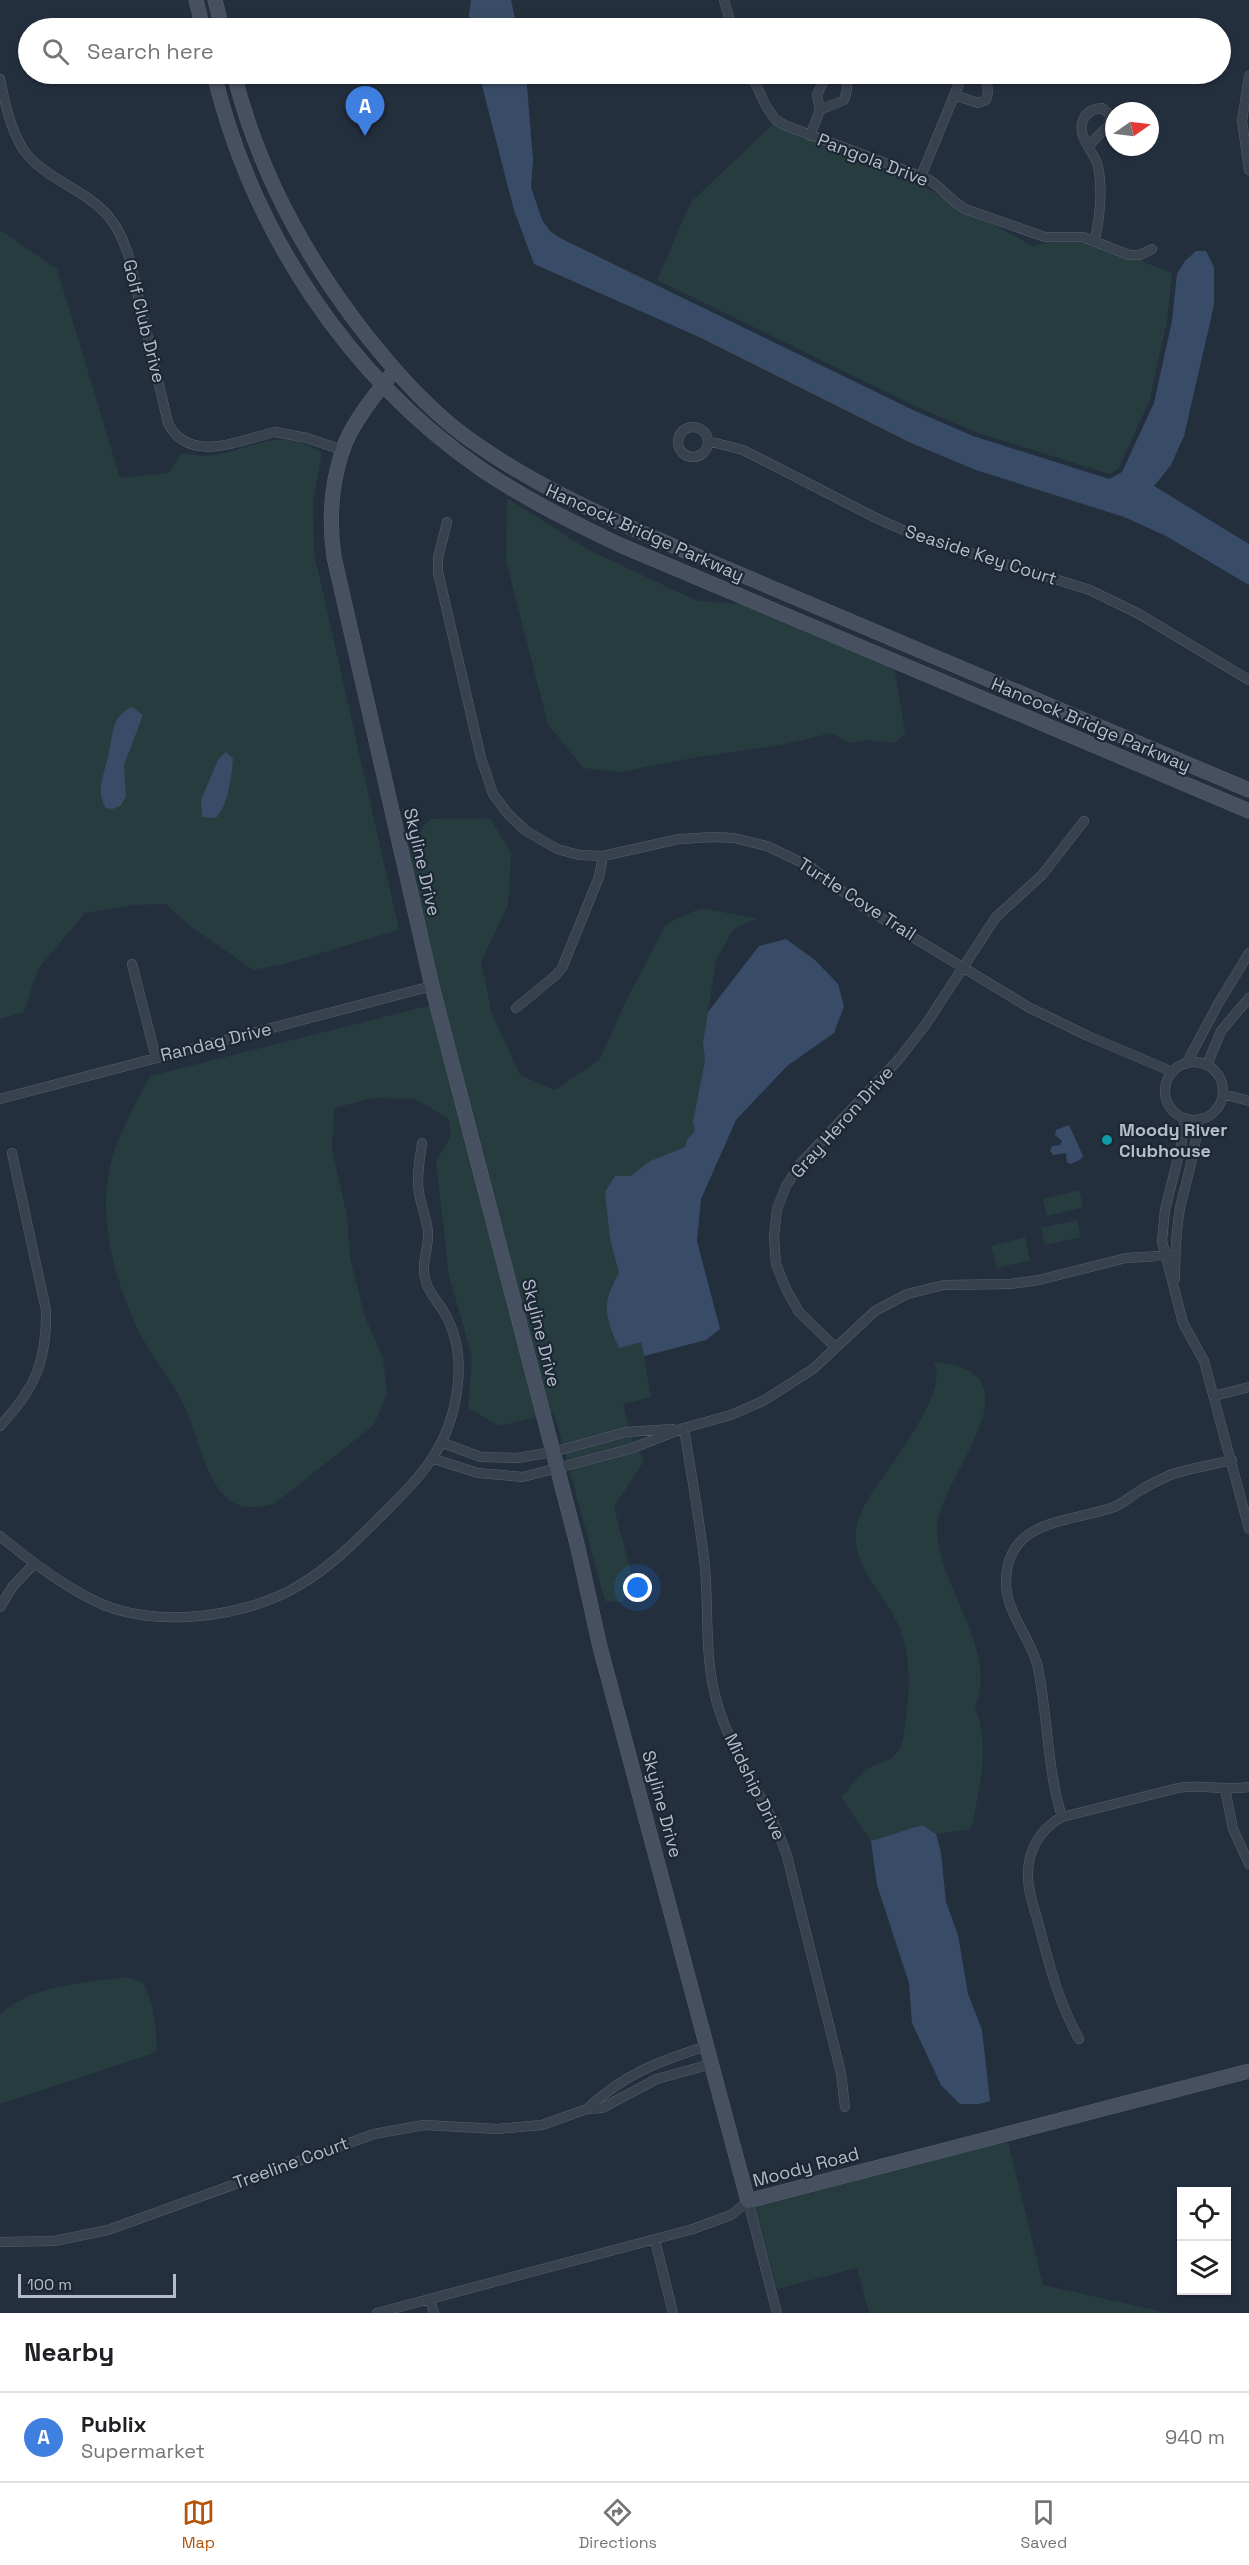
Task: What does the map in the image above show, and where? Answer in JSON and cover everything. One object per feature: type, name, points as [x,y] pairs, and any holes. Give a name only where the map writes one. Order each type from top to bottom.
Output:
[{"type":"main road","points":[[196,0],[200,18]]},
{"type":"main road","points":[[215,0],[220,18]]},
{"type":"main road","name":"Hancock Bridge Parkway","points":[[217,84],[238,154],[267,221],[317,304],[383,385],[414,415],[481,469],[557,515],[631,550],[1249,811]]},
{"type":"main road","name":"Hancock Bridge Parkway","points":[[237,84],[250,128],[268,174],[300,239],[352,318],[395,370],[442,417],[478,446],[563,497],[652,537],[1249,790]]},
{"type":"main road","name":"Skyline Drive","points":[[395,370],[342,450],[331,509],[334,558],[432,986],[557,1467],[600,1647],[748,2201]]},
{"type":"main road","name":"Moody Road","points":[[748,2201],[1249,2071]]},
{"type":"street","points":[[724,0],[729,18]]},
{"type":"street","points":[[1249,76],[1242,121],[1249,170]]},
{"type":"street","name":"Golf Club Drive","points":[[0,79],[9,118],[27,154],[46,172],[97,205],[109,216],[121,234],[129,257],[168,423],[174,434],[186,444],[203,448],[275,432],[287,432],[342,450]]},
{"type":"street","name":"Pangola Drive","points":[[756,84],[775,119],[810,136],[921,176],[939,186],[955,204],[965,209],[1045,237],[1077,236],[1095,240],[1129,255],[1140,255],[1152,249]]},
{"type":"street","points":[[810,136],[820,110],[817,95],[822,84]]},
{"type":"street","points":[[820,110],[844,99],[848,90],[847,84]]},
{"type":"street","points":[[921,176],[959,84]]},
{"type":"street","points":[[954,95],[978,103],[986,100],[987,84]]},
{"type":"street","points":[[1089,146],[1095,155],[1100,177],[1100,215],[1095,240]]},
{"type":"street","name":"Seaside Key Court","points":[[708,441],[743,450],[878,519],[919,537],[1090,590],[1139,614],[1249,680]]},
{"type":"street","name":"Turtle Cove Trail","points":[[447,522],[438,558],[438,572],[481,758],[493,794],[516,823],[536,838],[570,853],[603,856],[695,837],[734,838],[767,846],[811,867],[860,905],[1028,1007],[1088,1036],[1173,1072]]},
{"type":"street","name":"Gray Heron Drive","points":[[836,1348],[799,1311],[786,1289],[776,1264],[774,1237],[777,1209],[786,1186],[801,1163],[899,1059],[965,967],[996,917],[1042,875],[1084,820]]},
{"type":"street","points":[[516,1008],[562,968],[599,877],[603,856]]},
{"type":"street","points":[[1186,1064],[1232,980],[1248,960]]},
{"type":"street","points":[[132,964],[156,1058]]},
{"type":"street","name":"Randag Drive","points":[[0,1099],[432,986]]},
{"type":"street","points":[[1207,1065],[1221,1031],[1249,998]]},
{"type":"street","points":[[1197,1062],[1207,1065],[1221,1079],[1223,1094],[1218,1107],[1212,1114],[1198,1120],[1185,1119],[1173,1110],[1168,1102],[1167,1084],[1173,1072],[1186,1064],[1197,1062]]},
{"type":"street","points":[[1223,1094],[1249,1101]]},
{"type":"street","points":[[1171,1256],[1162,1241],[1165,1210],[1181,1146],[1185,1119]]},
{"type":"street","points":[[1198,1120],[1196,1148],[1180,1208],[1171,1256],[1174,1290],[1183,1323],[1204,1361],[1215,1396],[1249,1529]]},
{"type":"street","points":[[0,1536],[33,1564],[94,1601],[154,1617],[193,1617],[242,1609],[284,1594],[323,1570],[407,1490],[434,1459],[443,1443],[455,1404],[459,1362],[453,1330],[444,1311],[429,1291],[424,1275],[428,1232],[418,1182],[422,1143]]},
{"type":"street","points":[[0,1426],[30,1390],[40,1368],[47,1336],[46,1310],[12,1153]]},
{"type":"street","points":[[434,1459],[488,1475],[523,1477],[630,1449],[763,1401],[813,1369],[875,1311],[923,1288],[1010,1284],[1039,1280],[1094,1264],[1126,1258],[1171,1256]]},
{"type":"street","points":[[1215,1396],[1249,1387]]},
{"type":"street","points":[[443,1443],[481,1457],[517,1458],[553,1452],[626,1432],[684,1428]]},
{"type":"street","name":"Midship Drive","points":[[684,1428],[705,1568],[708,1649],[715,1694],[730,1739],[775,1824],[787,1856],[841,2073],[845,2107]]},
{"type":"street","points":[[488,1475],[491,1458]]},
{"type":"street","points":[[1062,1817],[1056,1794],[1043,1692],[1036,1662],[1011,1606],[1006,1586],[1011,1557],[1019,1542],[1035,1529],[1052,1522],[1116,1506],[1143,1488],[1172,1474],[1232,1460]]},
{"type":"street","points":[[0,1607],[13,1586],[33,1564]]},
{"type":"street","points":[[1079,2039],[1056,1990],[1027,1876],[1029,1858],[1038,1839],[1050,1825],[1062,1817],[1185,1787],[1224,1789],[1249,1787]]},
{"type":"street","points":[[1224,1789],[1233,1829],[1249,1864]]},
{"type":"street","name":"Treeline Court","points":[[587,2109],[605,2092],[633,2073],[676,2055],[707,2046]]},
{"type":"street","name":"Treeline Court","points":[[0,2242],[54,2241],[108,2230],[350,2141],[382,2132],[438,2125],[497,2129],[527,2127],[556,2121],[587,2109],[602,2108],[657,2079],[711,2064]]},
{"type":"street","name":"Moody Road","points":[[377,2313],[655,2240],[731,2215],[748,2201]]},
{"type":"street","name":"Skyline Drive","points":[[748,2201],[777,2313]]},
{"type":"street","points":[[655,2240],[673,2313]]},
{"type":"street","points":[[430,2300],[434,2313]]},
{"type":"green space","points":[[774,123],[913,181],[1033,246],[1078,236],[1172,273],[1167,321],[1149,402],[1118,469],[1109,474],[975,432],[915,406],[657,280],[691,202]]},
{"type":"green space","points":[[0,230],[57,269],[120,478],[168,473],[182,453],[205,456],[221,454],[277,440],[291,440],[306,444],[322,453],[313,501],[314,553],[399,930],[284,964],[253,970],[197,931],[166,904],[132,905],[85,913],[38,969],[24,1012],[0,1019]]},
{"type":"green space","points":[[507,498],[589,550],[695,600],[746,605],[894,667],[905,733],[895,743],[865,740],[849,743],[831,733],[782,745],[698,757],[620,772],[583,768],[548,724],[506,561]]},
{"type":"green space","points":[[490,818],[511,853],[508,905],[481,962],[492,1014],[520,1075],[555,1090],[600,1059],[624,1005],[666,924],[701,908],[759,919],[749,921],[733,930],[716,960],[703,1042],[705,1060],[693,1122],[696,1131],[685,1147],[650,1161],[630,1176],[623,1178],[610,1239],[619,1273],[609,1290],[641,1342],[651,1397],[623,1404],[632,1438],[644,1461],[614,1507],[632,1577],[622,1602],[605,1601],[554,1413],[549,1414],[438,985],[407,847],[430,819]]},
{"type":"green space","points":[[431,1005],[537,1417],[500,1426],[468,1408],[472,1357],[449,1276],[436,1161],[451,1136],[449,1119],[415,1099],[374,1098],[334,1108],[332,1149],[347,1216],[350,1258],[365,1317],[383,1358],[387,1393],[374,1425],[274,1504],[244,1507],[224,1496],[216,1485],[203,1458],[183,1403],[140,1334],[121,1288],[109,1240],[106,1207],[113,1154],[150,1076]]},
{"type":"green space","points":[[1079,1190],[1083,1207],[1047,1216],[1043,1199]]},
{"type":"green space","points":[[1077,1220],[1081,1237],[1045,1245],[1041,1228]]},
{"type":"green space","points":[[1025,1237],[1030,1260],[997,1268],[991,1246]]},
{"type":"green space","points":[[934,1362],[967,1370],[983,1385],[985,1406],[978,1430],[942,1507],[937,1528],[946,1573],[974,1640],[980,1663],[981,1685],[975,1707],[982,1737],[982,1768],[971,1829],[936,1834],[922,1825],[871,1841],[841,1797],[866,1770],[896,1754],[904,1735],[909,1688],[906,1649],[900,1629],[864,1569],[858,1554],[856,1538],[858,1520],[867,1501],[913,1433],[924,1412],[933,1393],[937,1376]]},
{"type":"green space","points":[[126,1977],[142,1982],[150,1998],[157,2052],[0,2104],[0,2015],[12,2005],[42,1992],[59,1987]]},
{"type":"green space","points":[[1008,2141],[1043,2285],[1168,2313],[869,2313],[857,2268],[777,2289],[754,2206]]},
{"type":"water","points":[[471,0],[511,0],[515,18],[469,18]]},
{"type":"water","points":[[482,84],[527,84],[533,160],[531,187],[542,220],[550,231],[560,238],[913,410],[973,436],[1109,479],[1122,472],[1154,403],[1172,321],[1177,274],[1185,261],[1196,251],[1206,251],[1214,267],[1214,305],[1184,436],[1171,465],[1154,486],[1249,544],[1249,585],[1166,536],[1124,517],[976,470],[911,443],[699,337],[534,264],[514,210]]},
{"type":"water","points":[[132,707],[143,715],[124,765],[126,797],[120,806],[113,809],[106,808],[101,787],[113,732],[117,720],[125,710]]},
{"type":"water","points":[[226,752],[233,758],[224,806],[216,818],[202,817],[201,800],[218,760]]},
{"type":"water","points":[[786,939],[815,960],[838,984],[844,1006],[834,1033],[787,1066],[736,1120],[701,1199],[697,1241],[720,1329],[706,1340],[644,1356],[641,1342],[619,1348],[607,1310],[609,1293],[619,1273],[610,1239],[605,1192],[615,1176],[630,1176],[650,1161],[685,1147],[687,1140],[695,1131],[693,1122],[705,1060],[703,1042],[708,1012],[759,946]]},
{"type":"water","points":[[1069,1125],[1083,1156],[1071,1164],[1067,1162],[1066,1153],[1053,1155],[1050,1151],[1052,1146],[1060,1145],[1062,1141],[1055,1135],[1056,1130]]},
{"type":"water","points":[[922,1825],[936,1834],[941,1853],[946,1902],[958,1935],[968,1994],[982,2030],[990,2101],[979,2104],[960,2104],[941,2085],[912,2023],[909,1983],[877,1885],[871,1841]]},
{"type":"place","name":"Publix","points":[[365,136]]},
{"type":"place","name":"Moody River Clubhouse","points":[[1107,1140]]}]
